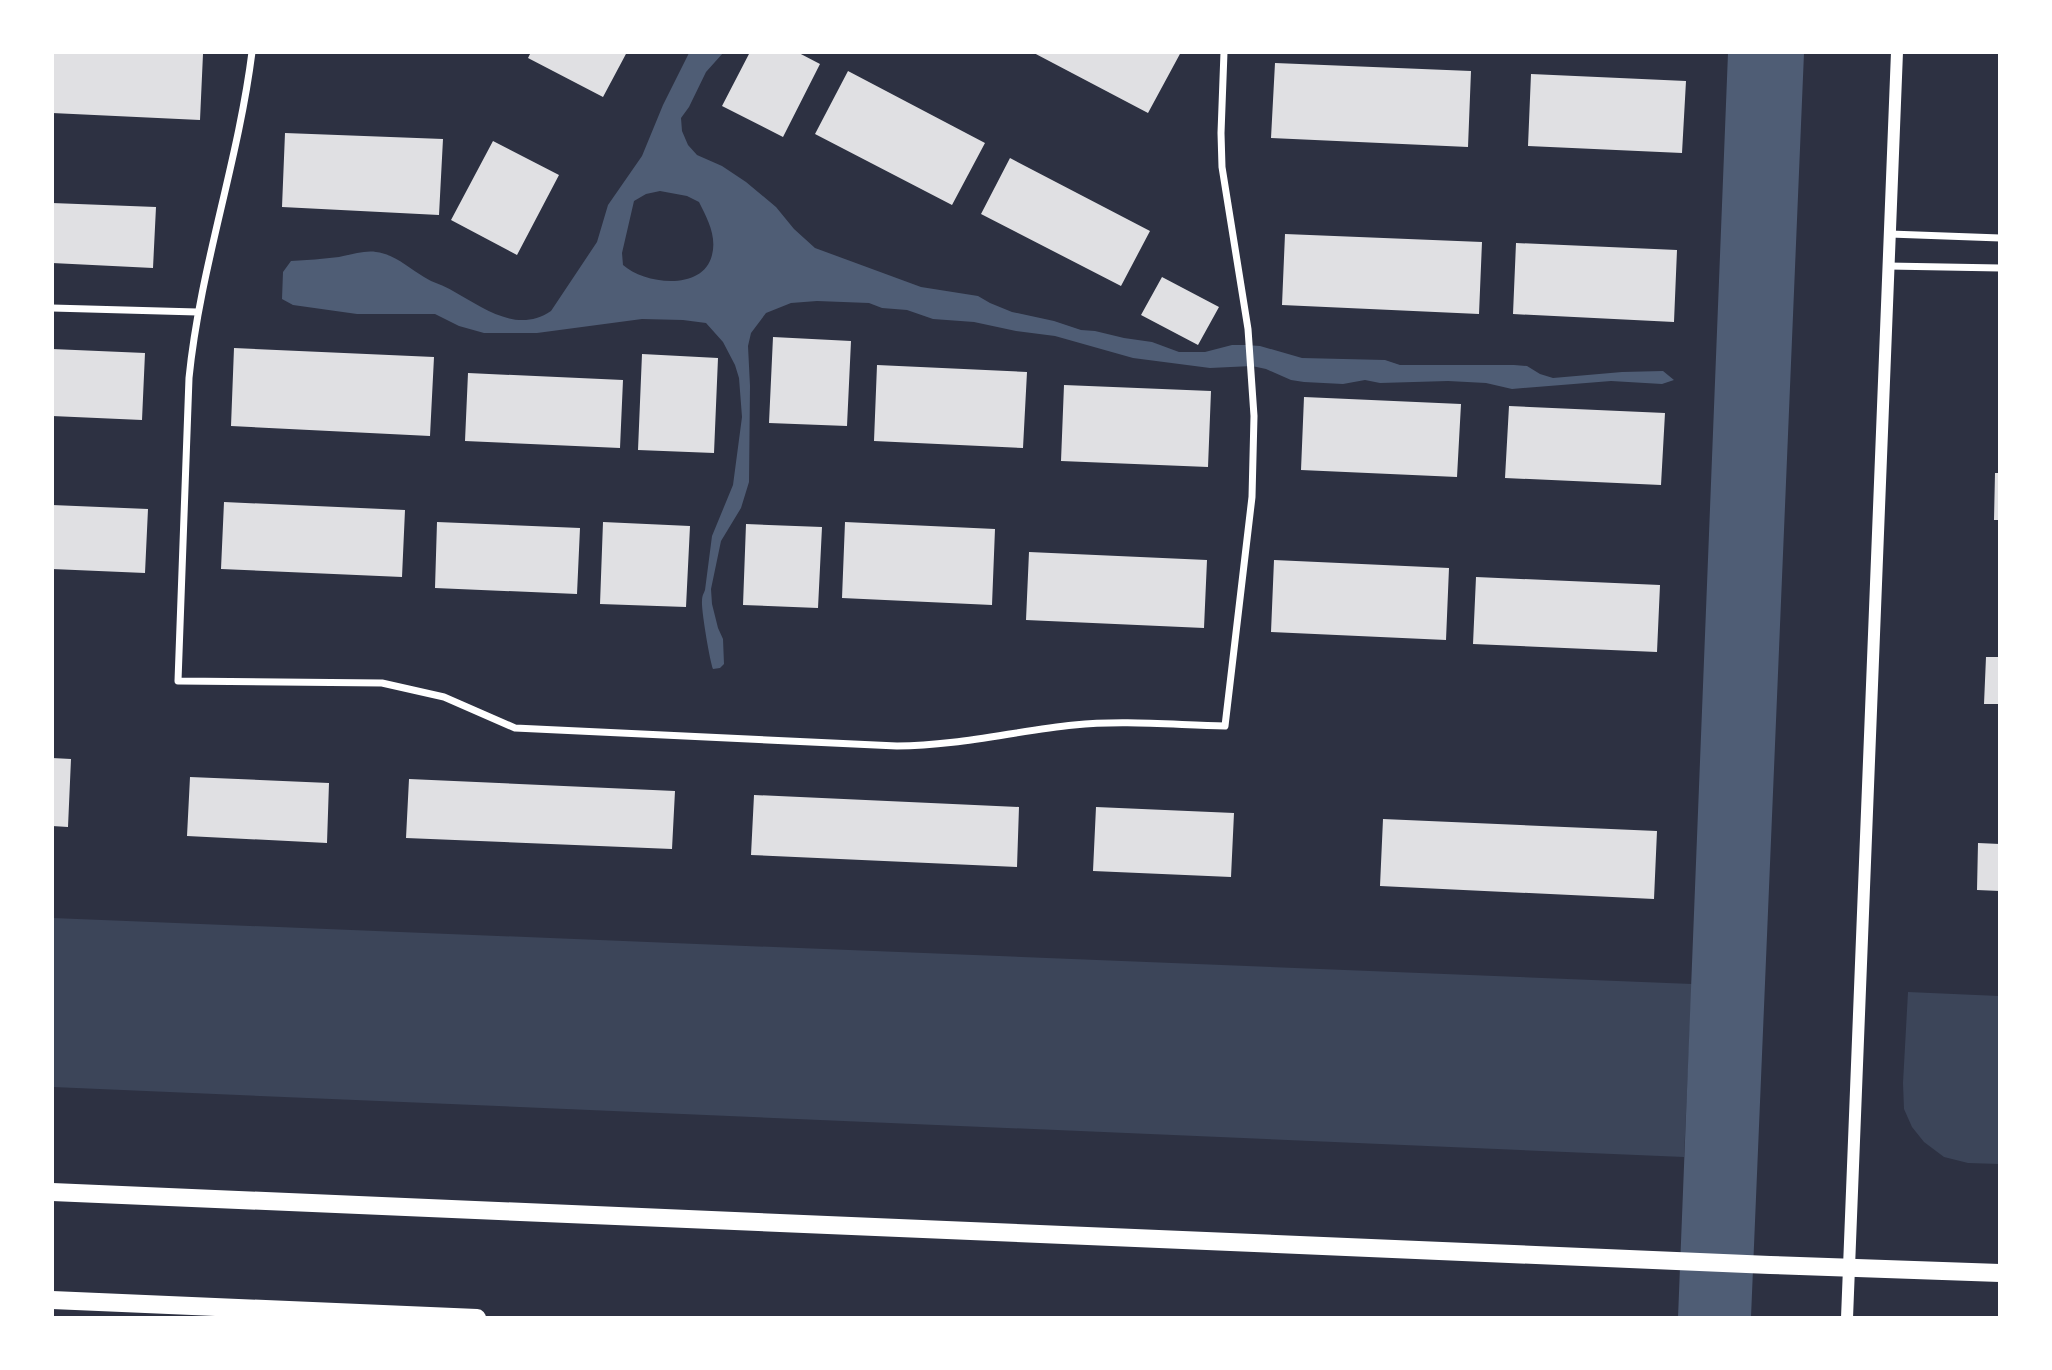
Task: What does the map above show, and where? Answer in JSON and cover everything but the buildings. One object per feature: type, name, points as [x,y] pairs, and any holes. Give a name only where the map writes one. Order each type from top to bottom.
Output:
[{"type":"main road","points":[[52,1192],[2000,1273]]},
{"type":"main road","points":[[52,1300],[478,1318]]},
{"type":"street","points":[[252,52],[242,111],[197,312],[189,378],[178,681],[382,683],[444,697],[515,728],[923,746],[1077,725],[1225,726],[1252,497],[1253,392],[1248,329],[1223,167],[1224,52]]},
{"type":"street","points":[[1847,1318],[1897,52]]},
{"type":"street","points":[[1890,234],[2000,237]]},
{"type":"street","points":[[1888,266],[2000,268]]},
{"type":"street","points":[[52,308],[197,312]]},
{"type":"shaded area","points":[[689,53],[723,53],[706,72],[681,118],[682,131],[688,145],[697,155],[722,166],[746,182],[776,207],[794,229],[815,248],[921,287],[978,296],[1012,312],[1081,330],[1152,342],[1179,352],[1205,352],[1232,345],[1246,345],[1260,346],[1302,358],[1385,360],[1400,365],[1527,366],[1553,378],[1663,371],[1674,380],[1662,384],[1611,381],[1512,389],[1486,383],[1448,381],[1380,383],[1365,380],[1343,384],[1304,382],[1252,366],[1210,368],[1133,358],[1055,336],[974,322],[933,319],[907,310],[882,308],[869,303],[791,303],[766,313],[751,333],[748,346],[749,482],[741,508],[721,541],[711,589],[712,604],[723,639],[724,664],[713,669],[702,598],[712,536],[733,485],[742,417],[739,378],[735,365],[723,342],[706,323],[642,319],[537,333],[484,333],[459,326],[435,314],[357,314],[293,305],[282,299],[283,272],[291,261],[372,252],[395,258],[427,279],[501,316],[526,320],[551,311],[597,242],[608,205],[642,156]],"holes":[[[660,191],[687,196],[699,202],[710,227],[713,248],[706,267],[697,275],[672,281],[644,277],[623,265],[622,253],[634,201],[646,194]]]},
{"type":"shaded area","points":[[1728,53],[1804,53],[1751,1317],[1678,1318]]},
{"type":"shaded area","points":[[53,918],[1692,984],[1684,1157],[53,1087]]},
{"type":"shaded area","points":[[1908,992],[1999,996],[1999,1164],[1968,1163],[1944,1157],[1924,1142],[1912,1127],[1904,1109],[1903,1083]]}]
